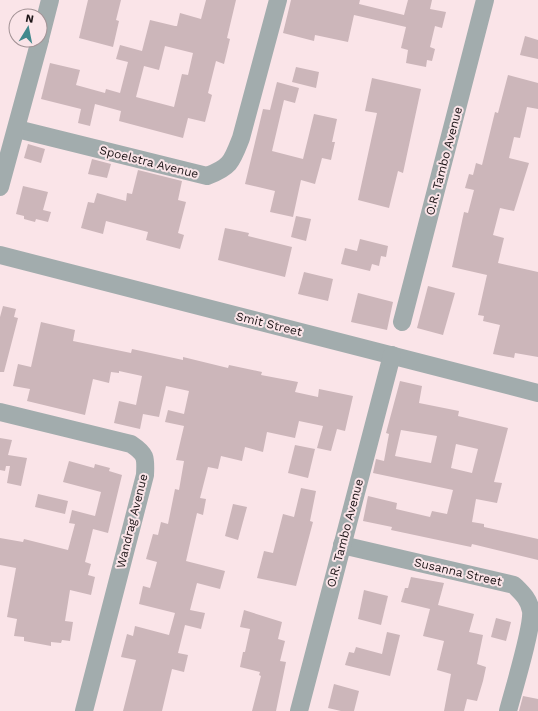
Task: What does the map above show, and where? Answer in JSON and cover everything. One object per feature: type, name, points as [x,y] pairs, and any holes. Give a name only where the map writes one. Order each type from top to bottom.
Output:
[{"type":"street","name":"Spoelstra Avenue","points":[[17,129],[207,176],[223,170],[233,159],[241,138],[278,0]]},
{"type":"street","name":"O.R. Tambo Avenue","points":[[402,322],[485,0]]},
{"type":"street","points":[[0,187],[38,48]]},
{"type":"street","name":"Smit Street","points":[[0,255],[538,392]]},
{"type":"street","name":"O.R. Tambo Avenue","points":[[299,711],[392,355]]},
{"type":"street","name":"Wandrag Avenue","points":[[0,412],[131,444],[142,452],[145,463],[145,475],[84,711]]},
{"type":"street","name":"Susanna Street","points":[[342,545],[514,585],[526,597],[531,612],[529,627],[508,711]]},
{"type":"building","points":[[88,0],[121,0],[116,20],[119,21],[113,47],[79,38]]},
{"type":"building","points":[[206,0],[236,0],[227,38],[230,39],[224,64],[216,61],[208,93],[212,95],[205,122],[188,118],[183,138],[119,121],[121,111],[95,104],[90,126],[78,123],[81,109],[41,99],[50,63],[80,70],[76,85],[105,93],[106,89],[120,93],[128,62],[116,59],[120,45],[142,51],[150,20],[177,26],[180,13],[201,19]],"holes":[[[165,46],[193,53],[188,75],[182,74],[174,107],[136,97],[144,66],[159,70]]]},
{"type":"building","points":[[291,0],[360,0],[359,4],[404,15],[408,0],[432,0],[430,9],[446,12],[442,28],[435,26],[430,47],[435,49],[432,61],[427,60],[426,67],[406,63],[408,50],[401,48],[406,27],[354,15],[348,42],[315,35],[314,41],[283,33]]},
{"type":"building","points":[[525,36],[538,40],[538,59],[520,55]]},
{"type":"building","points":[[296,67],[319,72],[316,88],[292,82]]},
{"type":"building","points":[[508,75],[538,83],[538,109],[527,107],[520,138],[514,137],[509,158],[529,163],[514,211],[500,208],[493,235],[504,238],[498,263],[538,272],[538,357],[515,353],[514,358],[493,354],[500,325],[483,321],[484,316],[478,315],[487,275],[452,267],[464,212],[468,213],[474,190],[465,188],[469,174],[473,175],[476,163],[482,165],[495,112],[498,113]]},
{"type":"building","points":[[372,78],[421,89],[403,173],[398,171],[389,208],[358,200],[377,113],[365,111]]},
{"type":"building","points":[[277,82],[299,88],[295,103],[284,100],[272,151],[303,159],[314,114],[337,119],[332,142],[335,142],[331,160],[322,158],[315,184],[301,180],[293,217],[270,212],[275,191],[245,184],[263,109],[270,110]]},
{"type":"building","points":[[28,144],[45,149],[41,163],[24,158]]},
{"type":"building","points":[[92,159],[111,164],[107,178],[88,174]]},
{"type":"building","points":[[138,170],[182,181],[178,200],[186,202],[178,233],[184,235],[180,249],[146,240],[148,232],[106,221],[103,234],[81,228],[88,202],[94,203],[97,193],[126,201],[127,193],[132,194]]},
{"type":"building","points":[[23,186],[48,192],[43,210],[51,212],[48,222],[36,219],[35,222],[24,219],[24,216],[16,214]]},
{"type":"building","points":[[296,216],[311,219],[306,241],[291,237]]},
{"type":"building","points":[[225,228],[249,233],[248,236],[292,247],[285,277],[218,260]]},
{"type":"building","points":[[360,239],[388,246],[386,257],[381,256],[379,266],[372,264],[370,271],[341,264],[345,248],[357,251]]},
{"type":"building","points":[[304,272],[333,279],[328,301],[298,294]]},
{"type":"building","points":[[428,286],[455,293],[443,335],[417,328]]},
{"type":"building","points":[[358,293],[393,302],[387,330],[351,322]]},
{"type":"building","points":[[3,306],[16,309],[14,317],[18,318],[4,372],[0,372],[0,317]]},
{"type":"building","points":[[41,322],[75,330],[73,341],[131,353],[132,349],[183,360],[183,357],[228,368],[229,365],[262,372],[261,375],[298,382],[295,392],[318,397],[319,389],[353,396],[345,431],[337,429],[331,451],[317,448],[323,426],[299,421],[295,438],[267,432],[263,452],[245,447],[242,461],[221,456],[218,469],[208,467],[200,498],[206,499],[203,515],[197,513],[186,561],[225,571],[220,589],[197,583],[190,610],[205,613],[201,629],[185,625],[178,653],[188,655],[184,672],[172,669],[162,711],[123,711],[136,660],[121,657],[127,634],[133,636],[135,626],[169,635],[175,613],[139,604],[143,586],[150,588],[157,562],[146,559],[153,534],[158,535],[161,522],[168,524],[175,489],[179,490],[184,461],[176,460],[184,426],[165,422],[168,410],[184,414],[189,391],[166,386],[159,417],[143,414],[140,429],[114,423],[119,401],[136,405],[142,376],[119,371],[119,373],[111,372],[109,383],[93,379],[85,415],[27,401],[30,389],[13,386],[18,364],[31,367]]},
{"type":"building","points":[[400,381],[422,386],[419,403],[459,411],[458,416],[508,428],[494,482],[502,483],[497,503],[476,499],[472,522],[484,524],[484,527],[538,539],[538,560],[472,544],[471,547],[391,530],[392,527],[363,521],[368,496],[397,503],[396,509],[430,517],[432,511],[447,514],[453,490],[373,473],[376,459],[384,461],[389,434],[386,433]],"holes":[[[401,430],[437,436],[431,463],[395,456]],[[456,444],[478,449],[472,473],[451,468]]]},
{"type":"building","points":[[0,438],[12,440],[8,455],[27,458],[21,486],[7,483],[10,466],[6,466],[5,471],[0,470]]},
{"type":"building","points":[[295,445],[315,449],[308,478],[288,473]]},
{"type":"building","points":[[69,461],[94,468],[95,464],[110,468],[109,471],[122,475],[108,533],[93,529],[85,562],[91,564],[88,575],[95,577],[91,595],[70,590],[65,621],[73,622],[70,641],[62,640],[61,643],[51,642],[51,646],[24,641],[24,637],[14,636],[17,619],[7,617],[16,568],[0,565],[0,538],[23,542],[24,539],[68,550],[75,524],[69,523],[72,510],[95,516],[101,492],[63,482]]},
{"type":"building","points":[[301,488],[316,491],[310,521],[313,522],[296,586],[257,578],[264,551],[273,553],[283,514],[294,517]]},
{"type":"building","points":[[38,494],[68,501],[65,514],[35,507]]},
{"type":"building","points":[[233,504],[247,507],[238,540],[225,536]]},
{"type":"building","points":[[411,577],[444,583],[438,605],[474,614],[469,632],[483,635],[477,664],[486,667],[483,681],[477,701],[467,699],[464,711],[444,711],[451,674],[437,670],[444,641],[423,636],[430,609],[401,602],[405,588],[408,588]]},
{"type":"building","points":[[364,590],[388,596],[381,625],[358,619]]},
{"type":"building","points":[[244,610],[282,622],[278,639],[285,641],[280,661],[286,662],[276,711],[252,711],[261,676],[259,675],[260,672],[240,667],[250,629],[240,627]]},
{"type":"building","points":[[496,618],[511,622],[506,641],[491,637]]},
{"type":"building","points":[[387,632],[400,635],[390,676],[345,665],[349,652],[354,653],[356,647],[382,654]]},
{"type":"building","points":[[334,684],[359,691],[354,711],[341,711],[328,708]]},
{"type":"building","points":[[523,696],[538,699],[538,711],[519,711]]}]
